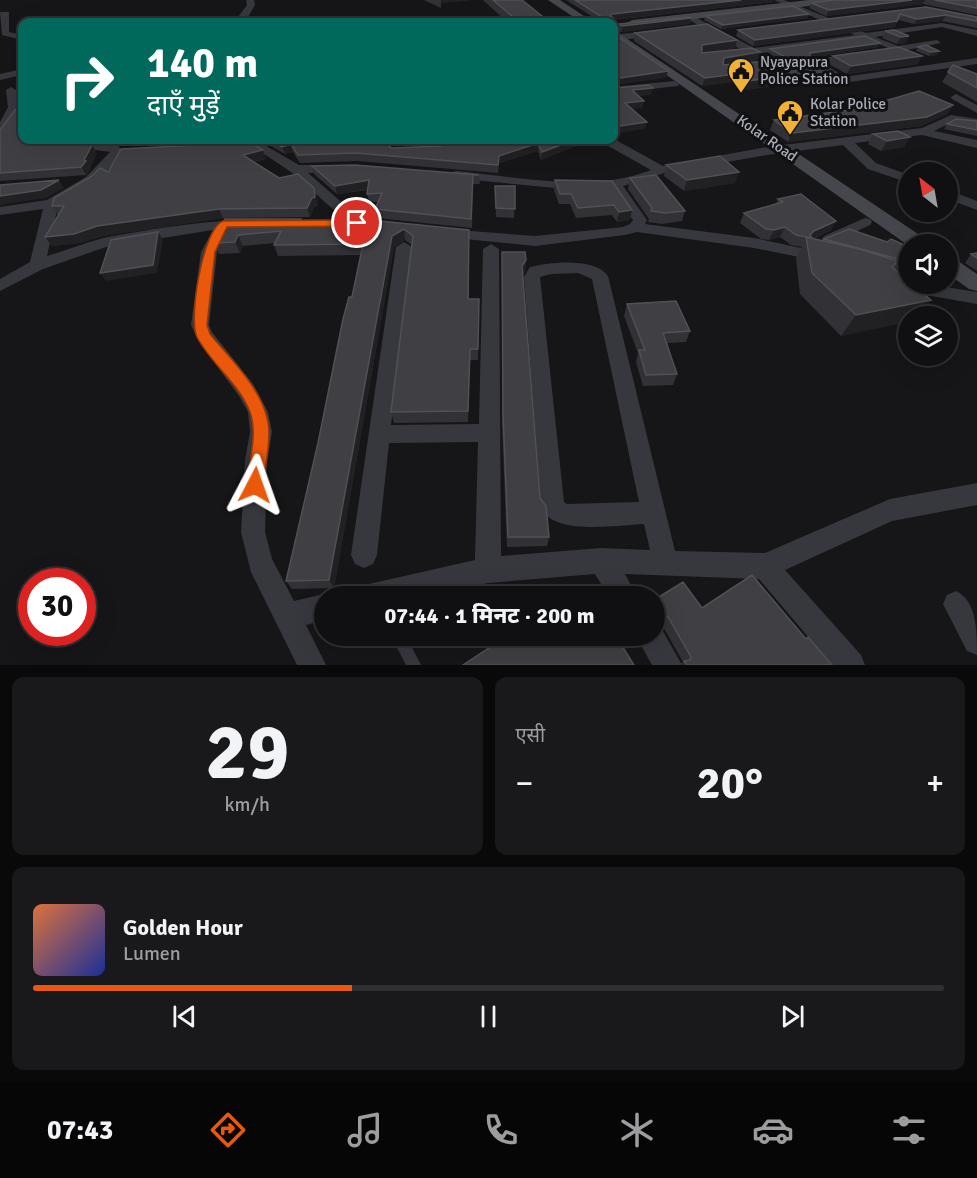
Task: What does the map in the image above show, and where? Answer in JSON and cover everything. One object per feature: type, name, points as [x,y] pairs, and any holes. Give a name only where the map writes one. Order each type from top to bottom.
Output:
[{"type":"main road","points":[[553,0],[582,18]]},
{"type":"main road","points":[[563,0],[591,18]]},
{"type":"main road","points":[[618,33],[686,16],[835,0]]},
{"type":"main road","name":"Kolar Road","points":[[618,36],[775,150],[905,234]]},
{"type":"main road","name":"Kolar Road","points":[[618,37],[674,84],[695,93]]},
{"type":"main road","name":"Kolar Road","points":[[775,150],[865,222],[898,244]]},
{"type":"main road","points":[[958,275],[976,295]]},
{"type":"main road","points":[[958,285],[976,295]]},
{"type":"street","points":[[242,18],[251,5],[250,0]]},
{"type":"street","points":[[778,0],[958,74]]},
{"type":"street","points":[[0,14],[6,14],[5,33],[18,37]]},
{"type":"street","points":[[686,16],[814,84],[977,61]]},
{"type":"street","points":[[804,23],[847,17]]},
{"type":"street","points":[[740,53],[946,24],[977,33]]},
{"type":"street","points":[[684,29],[705,27]]},
{"type":"street","points":[[618,34],[673,31]]},
{"type":"street","points":[[718,34],[739,32]]},
{"type":"street","points":[[873,52],[937,43]]},
{"type":"street","points":[[847,80],[812,62],[862,54]]},
{"type":"street","points":[[754,66],[773,63]]},
{"type":"street","points":[[0,77],[18,73]]},
{"type":"street","points":[[618,90],[674,84]]},
{"type":"street","points":[[0,133],[13,107],[11,90]]},
{"type":"street","points":[[956,97],[977,110]]},
{"type":"street","points":[[449,174],[577,186],[615,184],[661,170],[775,150],[921,131],[955,117],[977,122]]},
{"type":"street","points":[[921,131],[977,144]]},
{"type":"street","points":[[846,141],[872,166],[898,175]]},
{"type":"street","points":[[0,211],[51,204],[92,180],[107,161],[123,153],[114,148],[79,144]]},
{"type":"street","points":[[0,286],[37,265],[103,243],[223,224],[363,224],[296,169],[255,144]]},
{"type":"street","points":[[614,144],[661,170]]},
{"type":"street","points":[[296,169],[346,168]]},
{"type":"street","points":[[57,182],[92,180]]},
{"type":"street","points":[[615,184],[640,220],[636,227]]},
{"type":"street","points":[[958,198],[977,206]]},
{"type":"street","points":[[37,265],[51,204]]},
{"type":"street","points":[[815,245],[865,222]]},
{"type":"street","points":[[223,224],[209,252],[200,325],[204,336],[246,390],[258,412],[261,432],[256,461],[253,532],[260,563],[312,665]]},
{"type":"street","points":[[427,231],[536,241],[625,231],[636,227],[754,243],[841,261]]},
{"type":"street","points":[[364,555],[404,247]]},
{"type":"street","points":[[488,570],[490,249]]},
{"type":"street","points":[[652,513],[565,515],[553,508],[532,278],[536,271],[548,269],[594,271],[600,276],[665,563]]},
{"type":"street","points":[[872,271],[926,289],[976,295]]},
{"type":"street","points":[[381,434],[489,434]]},
{"type":"street","points":[[420,586],[488,570],[601,561],[765,566],[890,510],[977,494]]},
{"type":"street","points":[[601,561],[617,586]]},
{"type":"street","points":[[765,566],[851,665]]},
{"type":"street","points":[[956,604],[977,641]]},
{"type":"street","points":[[286,616],[314,609]]},
{"type":"street","points":[[656,646],[668,665]]},
{"type":"lane","points":[[404,646],[414,665]]},
{"type":"building","points":[[493,0],[522,0],[544,18],[514,18]]},
{"type":"building","points":[[575,0],[741,0],[612,14],[610,16],[613,18],[604,18]]},
{"type":"building","points":[[835,0],[912,0],[829,10],[811,3]]},
{"type":"building","points":[[935,0],[977,0],[977,8]]},
{"type":"building","points":[[793,6],[809,14],[723,25],[705,16]]},
{"type":"building","points":[[926,7],[977,17],[977,21],[946,15],[917,19],[900,14],[897,21],[755,40],[738,30]]},
{"type":"building","points":[[691,18],[622,26],[619,24]]},
{"type":"building","points":[[707,24],[737,40],[702,45],[702,53],[752,48],[760,52],[724,58],[723,65],[776,60],[802,73],[748,81],[735,74],[705,78],[635,33]]},
{"type":"building","points":[[894,30],[909,36],[901,37],[885,31]]},
{"type":"building","points":[[865,36],[880,43],[810,53],[810,62],[831,72],[817,74],[770,49]]},
{"type":"building","points":[[618,37],[668,71],[618,78]]},
{"type":"building","points":[[926,45],[939,51],[931,52],[918,47]]},
{"type":"building","points":[[899,47],[922,56],[851,66],[833,56]]},
{"type":"building","points":[[953,65],[977,74],[977,88],[948,72]]},
{"type":"building","points":[[649,85],[653,88],[632,90],[644,101],[625,103],[647,122],[618,126],[618,88]]},
{"type":"building","points":[[919,91],[953,105],[927,117],[792,133],[774,120],[857,109]]},
{"type":"building","points":[[15,110],[18,110],[18,144],[92,145],[84,160],[86,161],[81,167],[0,173],[0,130]]},
{"type":"building","points":[[956,119],[977,121],[977,130],[947,124]]},
{"type":"building","points":[[898,131],[910,137],[887,141],[873,134]]},
{"type":"building","points":[[253,144],[263,150],[243,155],[279,178],[298,174],[314,188],[315,197],[312,198],[307,208],[219,209],[97,226],[74,234],[45,237],[64,206],[52,206],[54,198],[92,176],[100,168],[108,172],[121,149]]},
{"type":"building","points":[[291,144],[389,144],[391,148],[441,146],[441,144],[535,144],[499,156],[498,165],[356,153],[298,155]]},
{"type":"building","points":[[538,144],[563,144],[542,152]]},
{"type":"building","points":[[720,156],[739,172],[687,180],[666,165]]},
{"type":"building","points":[[355,165],[479,175],[473,175],[471,219],[375,209],[382,193],[367,194],[369,180],[335,186],[312,166]]},
{"type":"building","points":[[656,175],[685,211],[665,213],[651,211],[652,208],[630,178]]},
{"type":"building","points":[[59,180],[41,190],[0,196],[0,185]]},
{"type":"building","points":[[555,180],[612,181],[632,210],[619,212],[614,205],[578,208],[571,194],[560,194]]},
{"type":"building","points":[[495,186],[515,186],[515,209],[496,208]]},
{"type":"building","points":[[801,194],[836,221],[814,231],[810,235],[812,238],[796,235],[785,227],[774,230],[766,229],[744,213],[783,202],[778,199]]},
{"type":"building","points":[[225,219],[301,219],[299,224],[370,220],[469,230],[468,299],[479,299],[478,349],[470,349],[468,411],[391,412],[413,236],[404,229],[392,236],[329,580],[286,581],[318,443],[343,319],[349,297],[352,297],[363,244],[274,245],[281,231],[238,235],[235,242],[214,243]]},
{"type":"building","points":[[849,229],[887,242],[891,239],[898,242],[898,259],[824,239]]},
{"type":"building","points":[[158,232],[153,265],[100,273],[111,240]]},
{"type":"building","points":[[806,237],[898,261],[892,267],[898,272],[898,294],[924,294],[931,300],[856,315],[812,273]]},
{"type":"building","points":[[502,252],[525,252],[526,260],[522,266],[540,498],[546,506],[549,537],[508,537],[503,413]]},
{"type":"building","points":[[676,301],[690,331],[663,333],[677,374],[646,375],[639,350],[645,350],[627,304]]},
{"type":"building","points":[[752,575],[806,639],[808,637],[832,665],[687,665],[684,661],[690,660],[691,657],[668,617],[665,616],[665,593],[683,582],[702,608]]},
{"type":"building","points":[[492,646],[622,646],[634,665],[463,665]]},
{"type":"place","name":"Nyayapura Police Station","points":[[741,94]]},
{"type":"place","name":"Kolar Police Station","points":[[790,136]]},
{"type":"route","points":[[255,485],[261,432],[258,412],[246,390],[204,336],[200,325],[209,252],[223,224],[357,223]]}]
